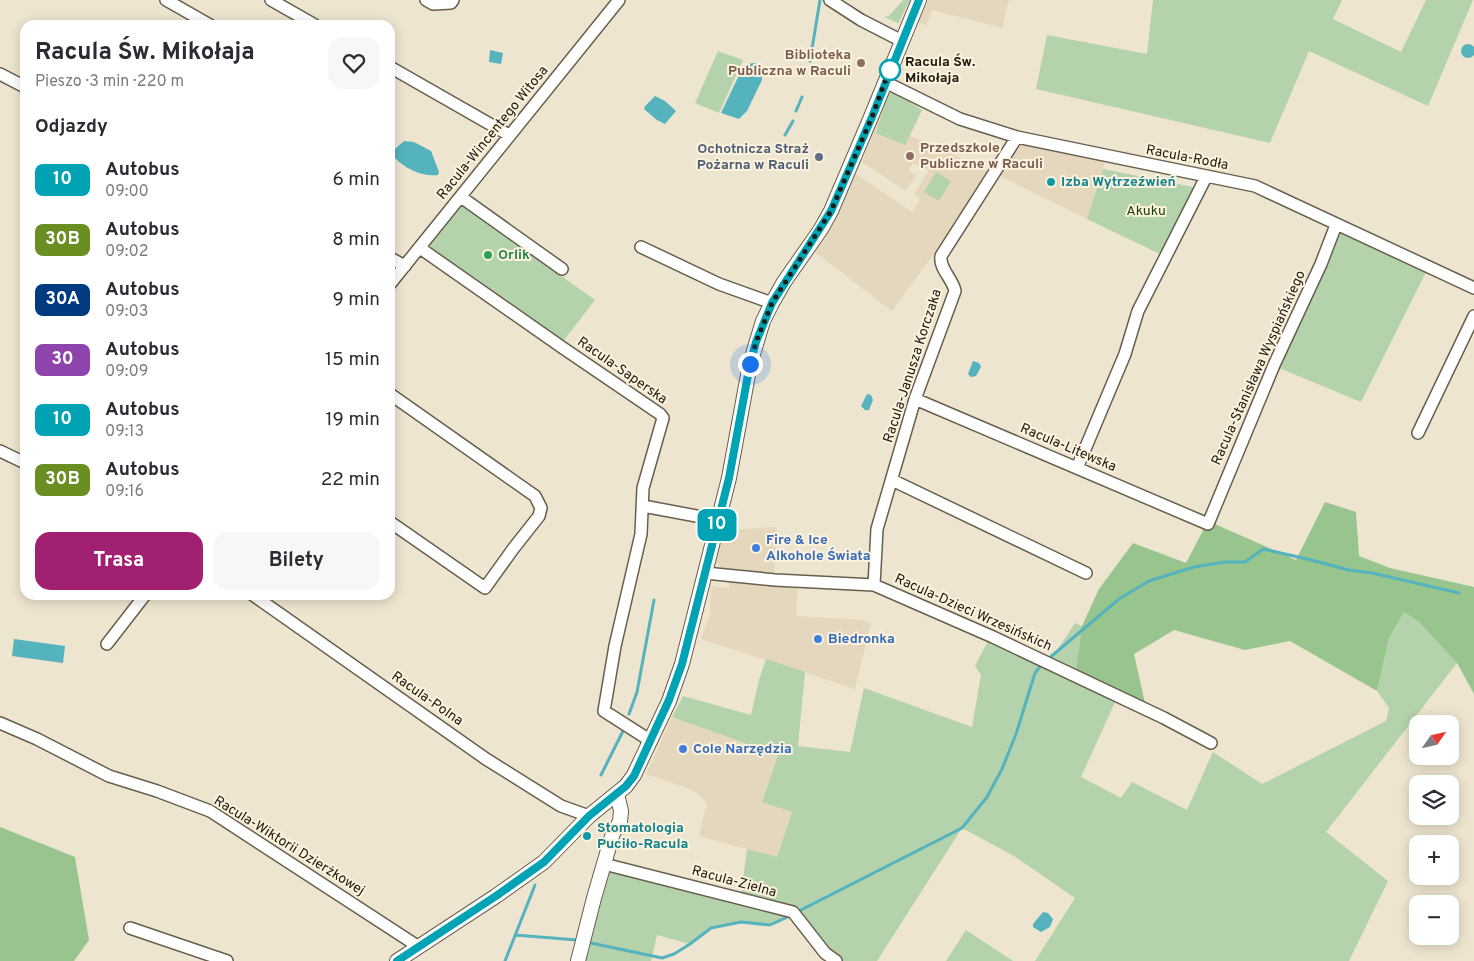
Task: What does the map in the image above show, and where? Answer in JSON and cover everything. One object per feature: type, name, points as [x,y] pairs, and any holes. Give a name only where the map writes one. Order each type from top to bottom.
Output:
[{"type":"street","points":[[166,0],[201,20]]},
{"type":"street","points":[[271,0],[306,20]]},
{"type":"street","points":[[426,0],[433,4],[449,2]]},
{"type":"street","name":"Racula-Wincentego Witosa","points":[[395,278],[619,0]]},
{"type":"street","points":[[830,0],[861,20],[902,41]]},
{"type":"street","points":[[397,961],[544,862],[589,816],[617,794],[634,776],[676,681],[705,573],[736,444],[750,364],[756,342],[772,303],[830,214],[872,117],[919,0]]},
{"type":"street","points":[[395,70],[509,135]]},
{"type":"street","points":[[0,74],[20,85]]},
{"type":"street","name":"Racula-Rodła","points":[[885,82],[960,119],[1017,137],[1255,186],[1474,288]]},
{"type":"street","name":"Racula-Janusza Korczaka","points":[[874,585],[877,529],[915,399],[955,291],[941,262],[941,256],[1017,137]]},
{"type":"street","points":[[1077,468],[1125,354],[1138,311],[1206,177]]},
{"type":"street","points":[[461,197],[562,268]]},
{"type":"street","name":"Racula-Stanisława Wyspiańskiego","points":[[1208,524],[1274,365],[1321,264],[1336,225]]},
{"type":"street","points":[[641,247],[719,284],[772,303]]},
{"type":"street","name":"Racula-Saperska","points":[[420,248],[661,415],[663,420],[643,488],[641,534],[615,646],[604,711],[651,741]]},
{"type":"street","points":[[395,261],[405,266]]},
{"type":"street","points":[[1418,433],[1474,316]]},
{"type":"street","points":[[395,398],[535,496],[541,508],[539,516],[512,549],[485,588],[395,525]]},
{"type":"street","name":"Racula-Litewska","points":[[915,399],[1208,524]]},
{"type":"street","points":[[0,451],[20,461]]},
{"type":"street","points":[[892,480],[1086,574]]},
{"type":"street","points":[[643,506],[718,520]]},
{"type":"street","name":"Racula-Dzieci Wrzesińskich","points":[[705,573],[775,580],[874,585],[993,637],[1164,718],[1211,744]]},
{"type":"street","points":[[107,644],[141,600]]},
{"type":"street","name":"Racula-Polna","points":[[261,600],[486,759],[560,806],[589,816]]},
{"type":"street","name":"Racula-Wiktorii Dzierżkowej","points":[[0,723],[37,738],[109,776],[157,791],[210,811],[419,947]]},
{"type":"street","points":[[578,961],[587,920],[613,833],[620,822],[621,811],[617,794]]},
{"type":"street","points":[[601,807],[611,823],[613,833]]},
{"type":"street","name":"Racula-Zielna","points":[[604,864],[795,915],[825,953],[836,961]]},
{"type":"street","points":[[130,928],[227,961]]},
{"type":"shaded area","points":[[928,0],[1009,0],[1002,28],[932,10],[927,25],[918,23]]},
{"type":"shaded area","points":[[888,94],[897,94],[922,110],[910,136],[943,149],[989,173],[956,224],[892,311],[811,249],[853,172],[912,212],[920,199],[914,194],[929,170],[913,163],[909,171],[916,175],[906,191],[862,162]]},
{"type":"shaded area","points":[[1021,143],[1105,161],[1087,219],[998,175]]},
{"type":"shaded area","points":[[777,527],[774,574],[740,572],[720,567],[716,561],[725,530]]},
{"type":"shaded area","points":[[730,578],[798,585],[796,616],[863,620],[871,623],[855,689],[701,639],[710,614],[711,586],[729,588]]},
{"type":"shaded area","points":[[672,717],[778,755],[762,801],[792,812],[777,858],[699,836],[707,803],[698,794],[689,789],[646,774]]},
{"type":"green space","points":[[903,0],[910,0],[898,23],[884,17],[889,16]]},
{"type":"green space","points":[[1153,0],[1342,0],[1333,19],[1401,52],[1426,0],[1473,0],[1428,106],[1309,51],[1270,143],[1036,89],[1047,35],[1147,54]]},
{"type":"green space","points":[[718,51],[743,60],[719,113],[695,103]]},
{"type":"green space","points":[[888,94],[897,94],[922,110],[905,145],[876,133]]},
{"type":"green space","name":"Akuku","points":[[1103,169],[1193,187],[1162,255],[1087,219]]},
{"type":"green space","points":[[936,172],[951,181],[939,201],[924,192]]},
{"type":"green space","points":[[460,204],[595,300],[561,344],[438,257],[429,246],[430,240]]},
{"type":"green space","points":[[1338,230],[1427,270],[1361,402],[1279,368]]},
{"type":"green space","points":[[1325,502],[1356,512],[1359,556],[1390,568],[1474,587],[1474,694],[1457,663],[1419,622],[1404,612],[1389,638],[1377,691],[1290,641],[1245,650],[1174,630],[1134,654],[1147,712],[1075,677],[1082,626],[1099,589],[1133,543],[1186,563],[1208,521],[1296,560]]},
{"type":"green space","points":[[1404,612],[1419,622],[1457,663],[1417,715],[1409,715],[1409,725],[1326,832],[1388,881],[1349,961],[1035,961],[1075,898],[1014,856],[962,828],[877,961],[832,961],[793,914],[770,925],[741,922],[711,928],[690,944],[657,935],[651,961],[582,961],[609,870],[740,903],[747,849],[777,857],[792,812],[762,802],[778,755],[672,717],[683,696],[751,715],[766,659],[805,672],[798,746],[850,752],[864,688],[972,727],[981,675],[975,666],[988,641],[1043,663],[1056,652],[1075,623],[1082,626],[1075,677],[1116,700],[1081,777],[1121,798],[1132,782],[1187,810],[1213,752],[1262,784],[1386,721],[1389,708],[1377,691],[1389,638]]},
{"type":"green space","points":[[0,827],[75,857],[89,940],[74,961],[0,961]]},
{"type":"green space","points":[[966,930],[969,932],[1013,961],[946,961]]},
{"type":"water","points":[[1465,44],[1471,44],[1475,51],[1471,58],[1465,58],[1461,54],[1461,48]]},
{"type":"water","points":[[490,50],[503,53],[501,64],[489,62]]},
{"type":"water","points":[[756,63],[762,74],[762,80],[747,111],[739,119],[721,113],[743,67],[747,64]]},
{"type":"water","points":[[655,96],[665,101],[676,111],[665,124],[644,109]]},
{"type":"water","points":[[404,141],[414,142],[431,151],[439,172],[438,175],[426,175],[415,171],[404,166],[395,158],[395,149]]},
{"type":"water","points":[[973,361],[979,363],[981,367],[976,376],[971,377],[968,374]]},
{"type":"water","points":[[867,394],[871,395],[873,400],[869,410],[865,410],[861,406]]},
{"type":"water","points":[[14,639],[65,646],[63,663],[12,656]]},
{"type":"water","points":[[1043,912],[1048,913],[1053,919],[1050,927],[1041,932],[1033,927],[1033,924]]},
{"type":"waterway","points":[[810,61],[820,0]]},
{"type":"waterway","points":[[796,111],[802,97]]},
{"type":"waterway","points":[[785,135],[793,121]]},
{"type":"waterway","points":[[1048,659],[1119,599],[1149,581],[1194,567],[1225,562],[1245,562],[1263,549],[1349,570],[1372,573],[1459,593]]},
{"type":"waterway","points":[[629,714],[637,692],[654,600]]},
{"type":"waterway","points":[[797,912],[962,828],[987,797],[1002,769],[1016,734],[1035,673],[1042,664]]},
{"type":"waterway","points":[[601,775],[623,731]]},
{"type":"waterway","points":[[505,961],[535,885]]},
{"type":"waterway","points":[[591,943],[662,958],[674,954],[711,928],[741,922],[770,925],[792,915]]},
{"type":"waterway","points":[[515,935],[577,940]]},
{"type":"bus line","name":"10","points":[[397,961],[544,862],[589,816],[617,794],[634,776],[669,700],[682,664],[729,478],[750,364],[756,342],[772,303],[784,282],[821,229],[837,199],[919,0]]},
{"type":"place","name":"Biblioteka Publiczna w Raculi","points":[[861,63]]},
{"type":"place","name":"Racula Św. Mikołaja","points":[[890,70]]},
{"type":"place","name":"Przedszkole Publiczne w Raculi","points":[[910,156]]},
{"type":"place","name":"Ochotnicza Straż Pożarna w Raculi","points":[[819,157]]},
{"type":"place","name":"Izba Wytrzeźwień","points":[[1051,182]]},
{"type":"place","name":"Orlik","points":[[488,255]]},
{"type":"place","name":"Fire & Ice Alkohole Świata","points":[[756,548]]},
{"type":"place","name":"Biedronka","points":[[818,639]]},
{"type":"place","name":"Cole Narzędzia","points":[[683,749]]},
{"type":"place","name":"Stomatologia Puciło-Racula","points":[[587,836]]},
{"type":"route","points":[[750,364],[756,342],[772,303],[784,282],[821,229],[837,199],[872,117],[890,68],[890,70]]}]
